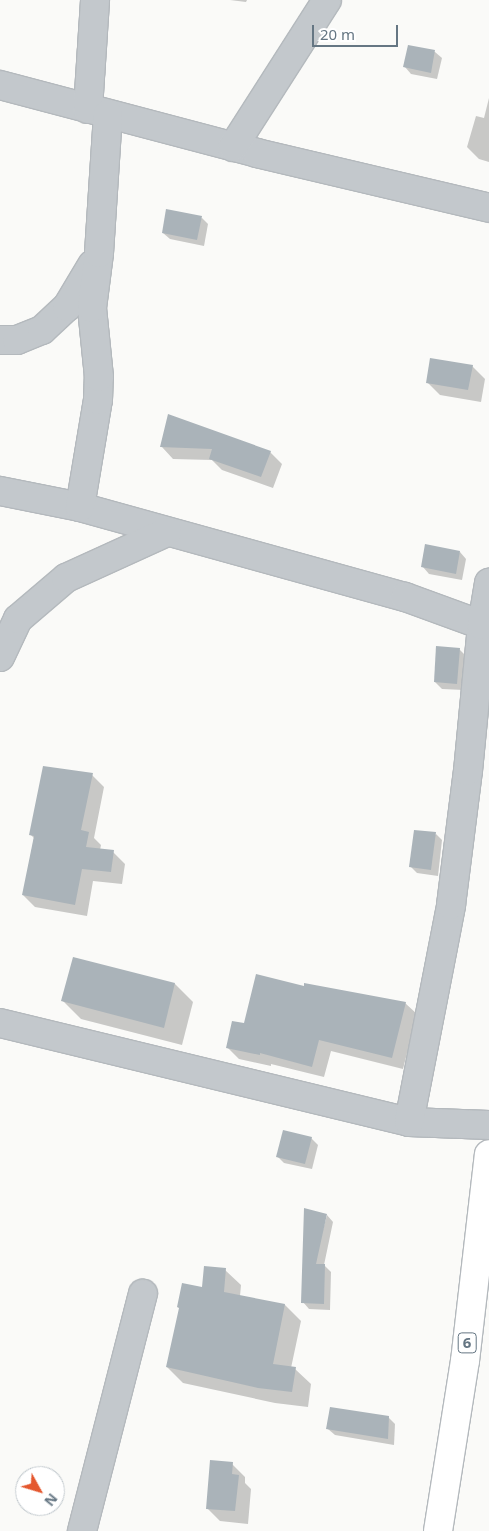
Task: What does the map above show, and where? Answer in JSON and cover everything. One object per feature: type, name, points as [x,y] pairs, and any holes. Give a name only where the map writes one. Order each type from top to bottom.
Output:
[{"type":"highway","name":"6","points":[[438,1531],[464,1361],[489,1154]]},
{"type":"street","points":[[80,507],[98,400],[99,377],[92,308],[100,253],[96,0]]},
{"type":"street","points":[[233,147],[327,0]]},
{"type":"street","points":[[0,86],[233,147],[489,208]]},
{"type":"street","points":[[0,340],[17,340],[42,330],[67,307],[100,253]]},
{"type":"street","points":[[0,491],[80,507],[405,597],[482,625]]},
{"type":"street","points":[[0,657],[18,619],[66,578],[167,532]]},
{"type":"street","points":[[409,1122],[451,905],[482,625],[489,583]]},
{"type":"street","points":[[0,1022],[409,1122],[489,1125]]},
{"type":"street","points":[[82,1531],[143,1294]]},
{"type":"building","points":[[408,45],[435,50],[431,73],[403,67]]},
{"type":"building","points":[[166,209],[202,216],[197,240],[162,233]]},
{"type":"building","points":[[430,358],[473,365],[468,390],[426,383]]},
{"type":"building","points":[[168,414],[271,451],[261,477],[209,459],[212,449],[160,447]]},
{"type":"building","points":[[425,544],[460,551],[456,574],[421,567]]},
{"type":"building","points":[[436,646],[460,648],[457,684],[434,682]]},
{"type":"building","points":[[43,766],[93,773],[81,830],[89,832],[86,847],[114,850],[111,872],[82,869],[75,905],[22,895],[34,836],[29,835]]},
{"type":"building","points":[[414,830],[436,832],[431,870],[409,867]]},
{"type":"building","points":[[73,957],[175,983],[164,1028],[61,1001]]},
{"type":"building","points":[[256,974],[304,986],[304,983],[406,1002],[392,1058],[319,1040],[312,1067],[260,1053],[260,1055],[226,1048],[232,1021],[244,1023]]},
{"type":"building","points":[[283,1130],[312,1137],[305,1164],[276,1157]]},
{"type":"building","points":[[304,1208],[327,1214],[316,1264],[325,1264],[324,1304],[301,1303]]},
{"type":"building","points":[[204,1266],[226,1268],[224,1292],[285,1304],[273,1364],[296,1367],[292,1392],[258,1388],[166,1367],[179,1308],[177,1307],[182,1283],[202,1287]]},
{"type":"building","points":[[330,1407],[389,1416],[388,1439],[326,1429]]},
{"type":"building","points":[[210,1460],[233,1462],[232,1474],[239,1475],[235,1511],[206,1509]]}]
